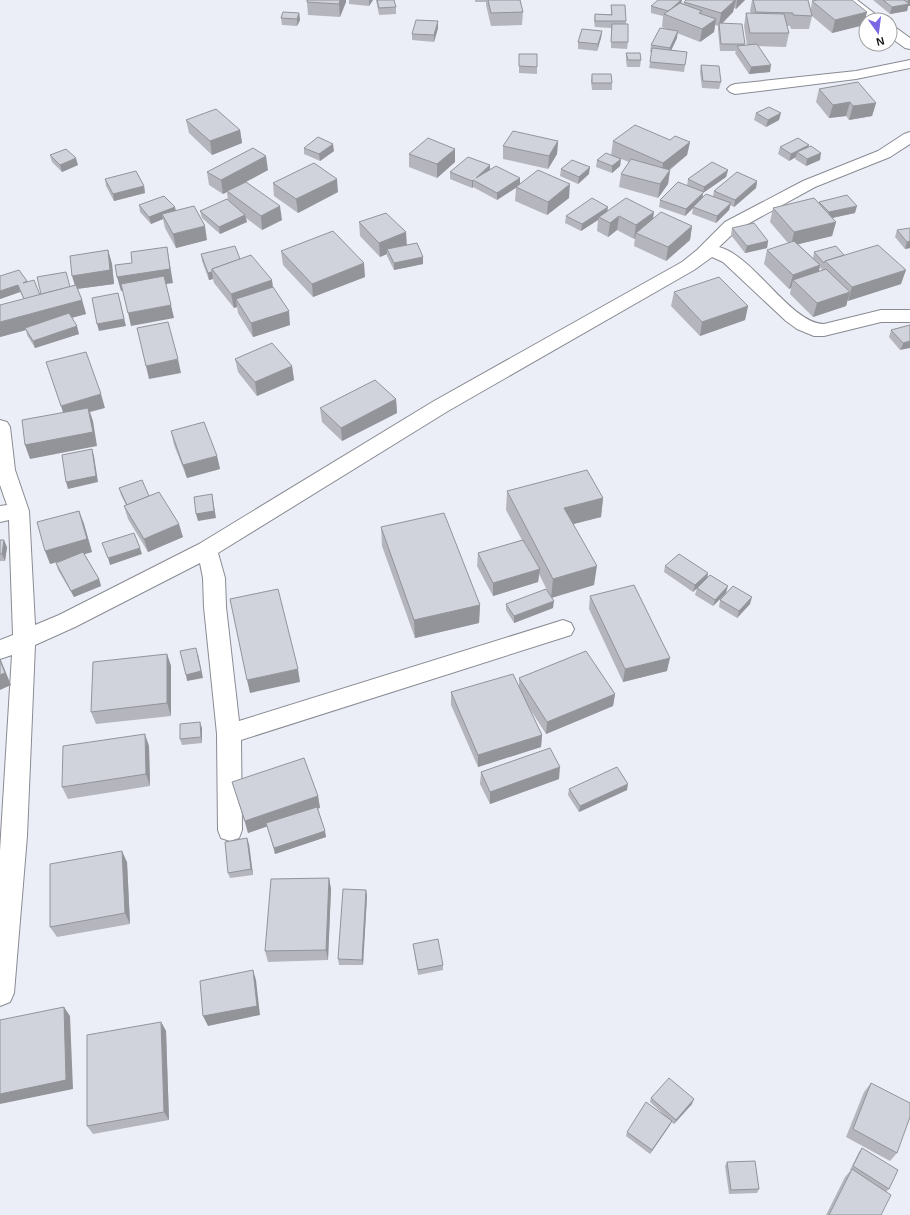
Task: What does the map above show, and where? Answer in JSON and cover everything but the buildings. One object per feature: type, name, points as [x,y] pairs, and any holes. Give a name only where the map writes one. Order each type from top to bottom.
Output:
[{"type":"street","points":[[848,0],[865,12]]},
{"type":"street","points":[[898,36],[910,45]]},
{"type":"street","points":[[735,89],[856,75],[910,64]]},
{"type":"street","points":[[0,650],[67,621],[207,550],[441,406],[688,266],[704,253],[731,226],[810,184],[884,154],[910,137]]},
{"type":"street","points":[[704,253],[711,251],[720,252],[729,258],[792,317],[803,325],[814,330],[824,330],[881,316],[910,316]]},
{"type":"street","points":[[0,427],[24,640],[14,836],[0,993]]},
{"type":"street","points":[[207,550],[214,578],[215,607],[229,734],[230,830]]},
{"type":"street","points":[[229,734],[563,629]]}]
